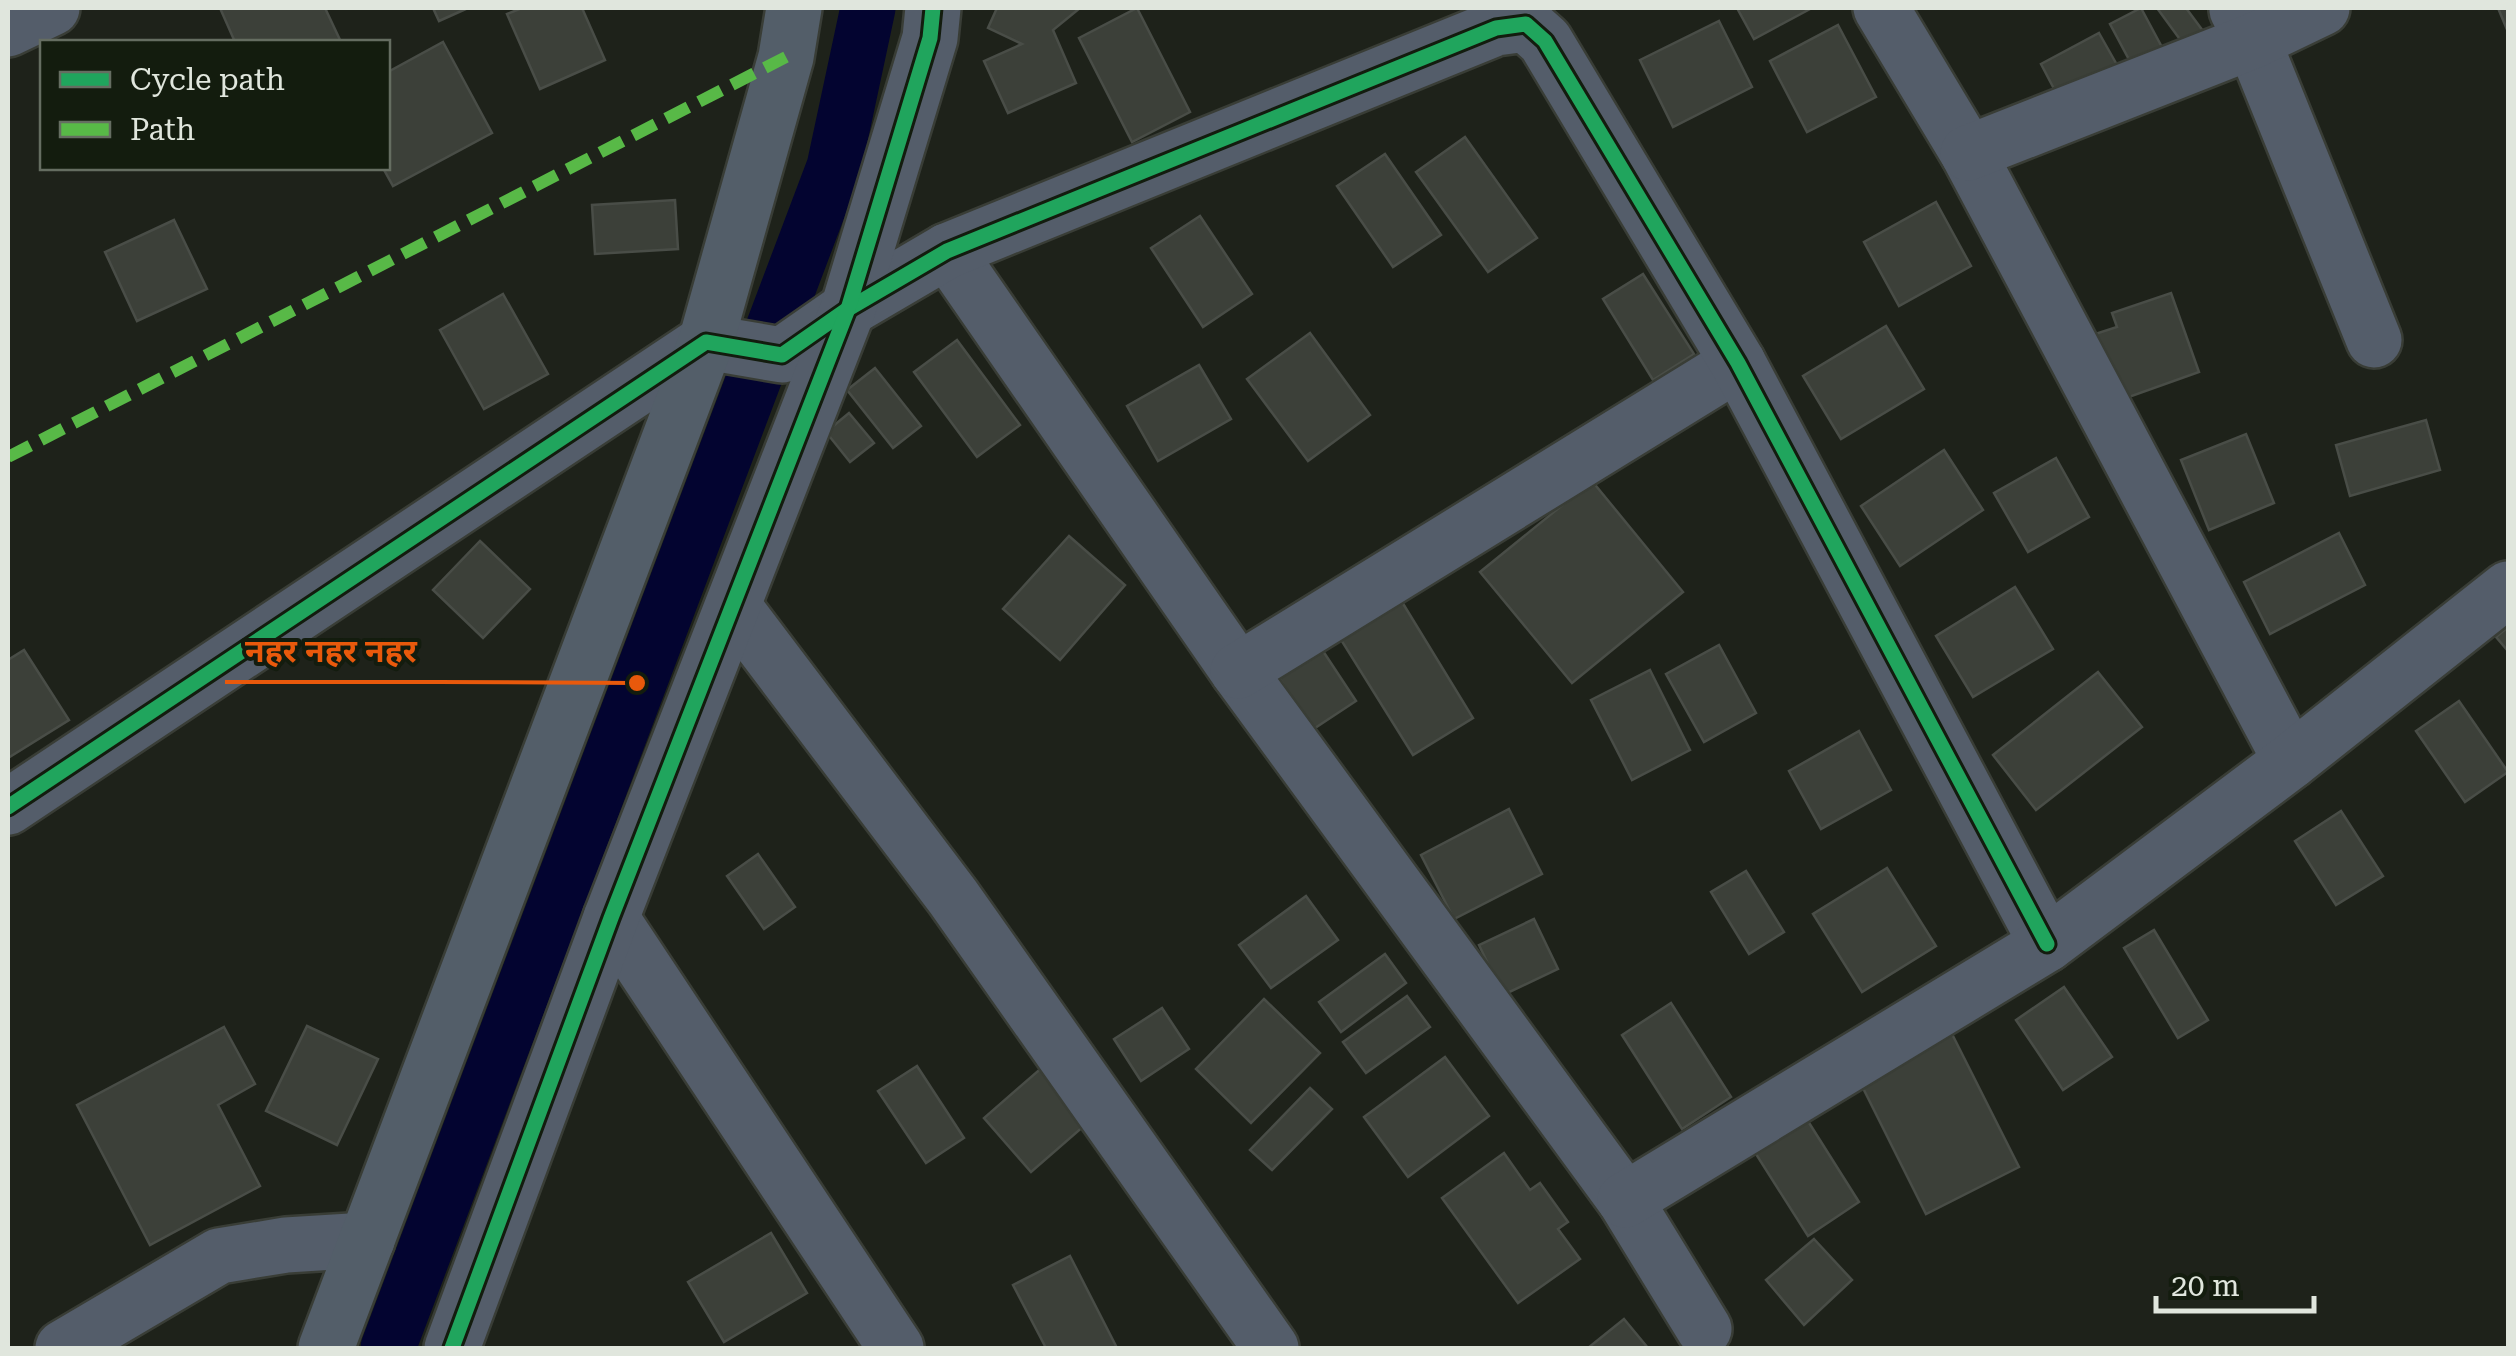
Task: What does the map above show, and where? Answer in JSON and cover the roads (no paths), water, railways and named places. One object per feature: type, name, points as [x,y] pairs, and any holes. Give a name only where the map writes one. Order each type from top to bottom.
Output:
[{"type":"main road","points":[[326,1348],[706,342],[786,57],[794,8]]},
{"type":"street","points":[[8,29],[52,8]]},
{"type":"street","points":[[452,1348],[611,918],[848,309],[930,38],[933,8]]},
{"type":"street","points":[[1882,8],[1968,153],[2290,761]]},
{"type":"street","points":[[1968,153],[2244,24],[2322,8]]},
{"type":"street","points":[[8,807],[706,342],[782,355],[848,309],[947,251],[1496,28],[1526,24],[1545,41],[1738,363],[2047,944]]},
{"type":"street","points":[[2244,24],[2374,340]]},
{"type":"street","points":[[947,251],[1238,671],[1625,1200],[1704,1330]]},
{"type":"street","points":[[1238,671],[1738,363]]},
{"type":"street","points":[[1625,1200],[2047,944],[2290,761],[2508,589]]},
{"type":"street","points":[[733,606],[952,897],[1271,1348]]},
{"type":"street","points":[[611,918],[896,1348]]},
{"type":"street","points":[[62,1348],[219,1256],[286,1245],[367,1240]]},
{"type":"waterway","points":[[388,1348],[834,167],[868,8]]},
{"type":"place","name":"नहर नहर नहर","points":[[637,683]]}]
